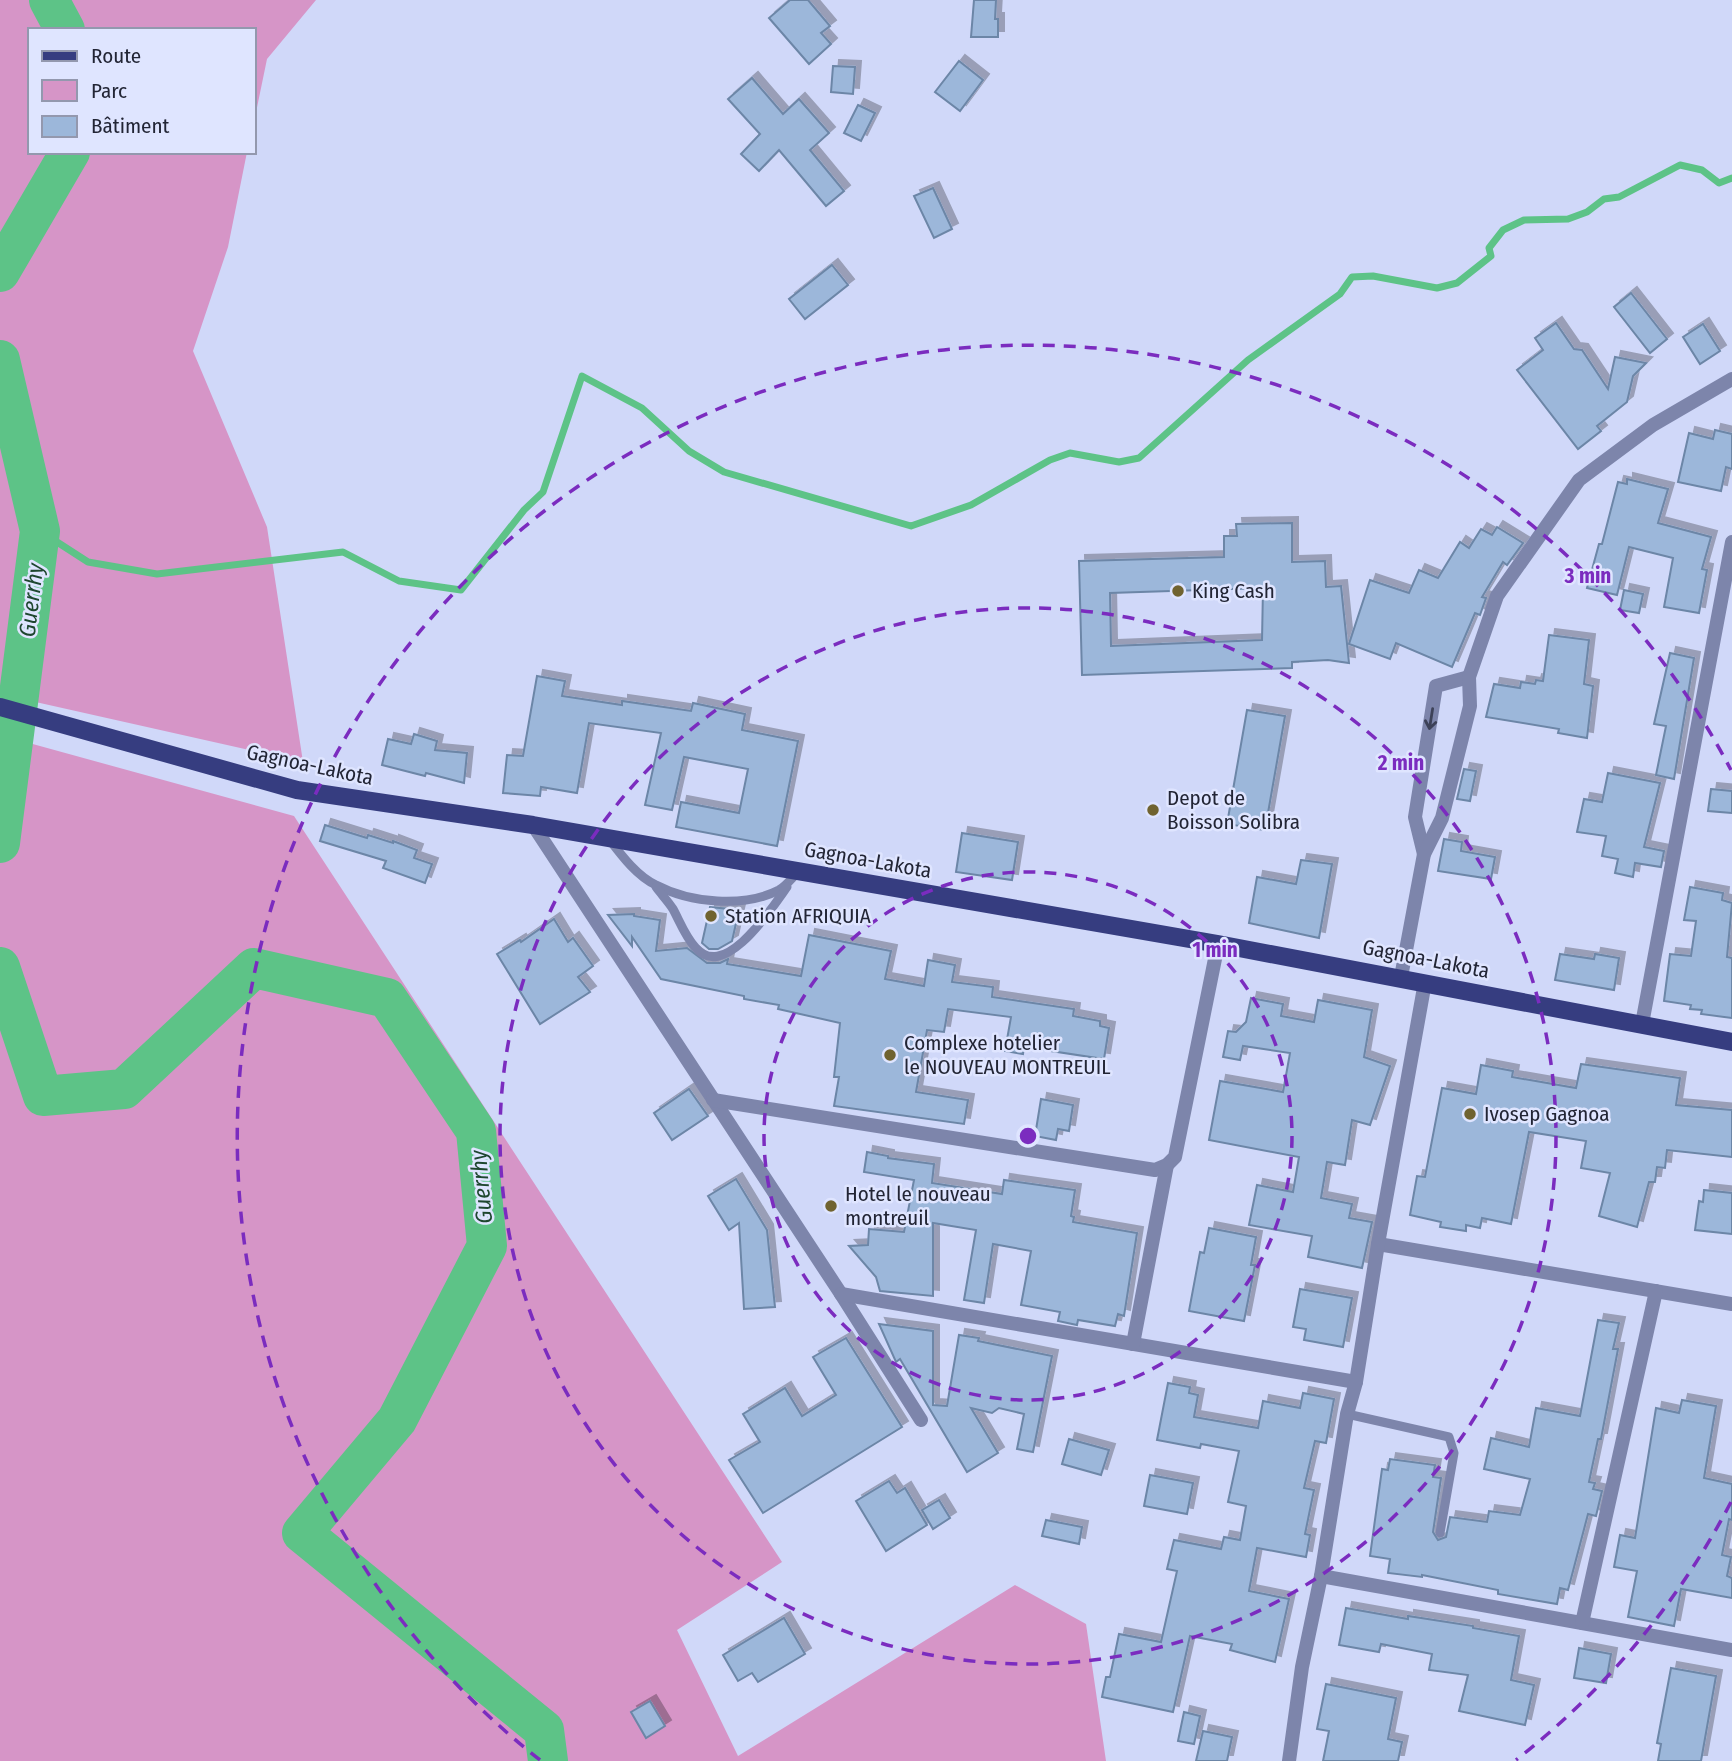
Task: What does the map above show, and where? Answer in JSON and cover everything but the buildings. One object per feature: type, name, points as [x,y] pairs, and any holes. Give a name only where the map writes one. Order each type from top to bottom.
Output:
[{"type":"main road","name":"Gagnoa-Lakota","points":[[0,707],[297,790],[533,825],[1218,944],[1732,1042]]},
{"type":"street","points":[[1401,977],[1424,854],[1442,818],[1470,706],[1469,677],[1497,596],[1579,480],[1653,425],[1732,379]]},
{"type":"street","points":[[1642,1024],[1732,542]]},
{"type":"street","points":[[1424,854],[1415,817],[1436,686],[1469,677]]},
{"type":"street","points":[[533,825],[921,1420]]},
{"type":"street","points":[[713,1100],[1155,1170],[1167,1165],[1175,1157],[1218,944]]},
{"type":"street","points":[[1289,1761],[1302,1667],[1321,1576],[1347,1414],[1356,1381],[1425,982]]},
{"type":"street","points":[[1133,1344],[1167,1165]]},
{"type":"street","points":[[1378,1244],[1732,1304]]},
{"type":"street","points":[[1582,1623],[1656,1291]]},
{"type":"street","points":[[841,1294],[1356,1381]]},
{"type":"street","points":[[1321,1576],[1732,1650]]},
{"type":"lane","points":[[608,838],[628,863],[654,885],[672,907],[696,950],[706,957],[720,957],[739,946],[799,871]]},
{"type":"lane","points":[[654,885],[708,900],[734,901],[780,889],[799,871]]},
{"type":"lane","points":[[1347,1414],[1449,1437],[1454,1453],[1440,1532]]},
{"type":"green space","points":[[0,0],[316,0],[267,59],[256,112],[256,28],[28,28],[28,154],[247,154],[228,247],[193,351],[267,527],[303,762],[0,694]]},
{"type":"green space","points":[[0,735],[294,816],[782,1562],[677,1630],[738,1756],[1015,1585],[1086,1624],[1106,1761],[0,1761]]},
{"type":"waterway","name":"Guerrhy","points":[[49,0],[64,28]]},
{"type":"waterway","name":"Guerrhy","points":[[0,272],[69,154]]},
{"type":"waterway","points":[[40,531],[88,562],[157,574],[343,552],[399,581],[461,590],[524,510],[543,492],[582,376],[642,408],[689,451],[724,472],[911,526],[971,505],[1050,460],[1070,453],[1119,462],[1139,458],[1248,360],[1340,294],[1352,277],[1373,276],[1437,288],[1457,283],[1491,256],[1489,248],[1503,230],[1524,220],[1568,219],[1587,212],[1604,199],[1619,197],[1680,165],[1702,170],[1719,183],[1732,178]]},
{"type":"waterway","name":"Guerrhy","points":[[0,360],[40,531],[0,843]]},
{"type":"waterway","name":"Guerrhy","points":[[0,967],[43,1096],[124,1089],[254,968],[387,998],[476,1131],[487,1246],[397,1420],[302,1533],[544,1730],[548,1761]]},
{"type":"place","name":"King Cash","points":[[1178,591]]},
{"type":"place","name":"Depot de Boisson Solibra","points":[[1153,810]]},
{"type":"place","name":"Station AFRIQUIA","points":[[711,916]]},
{"type":"place","name":"Complexe hotelier le NOUVEAU MONTREUIL","points":[[890,1055]]},
{"type":"place","name":"Ivosep Gagnoa","points":[[1470,1114]]},
{"type":"place","name":"Hotel le nouveau montreuil","points":[[831,1206]]}]
